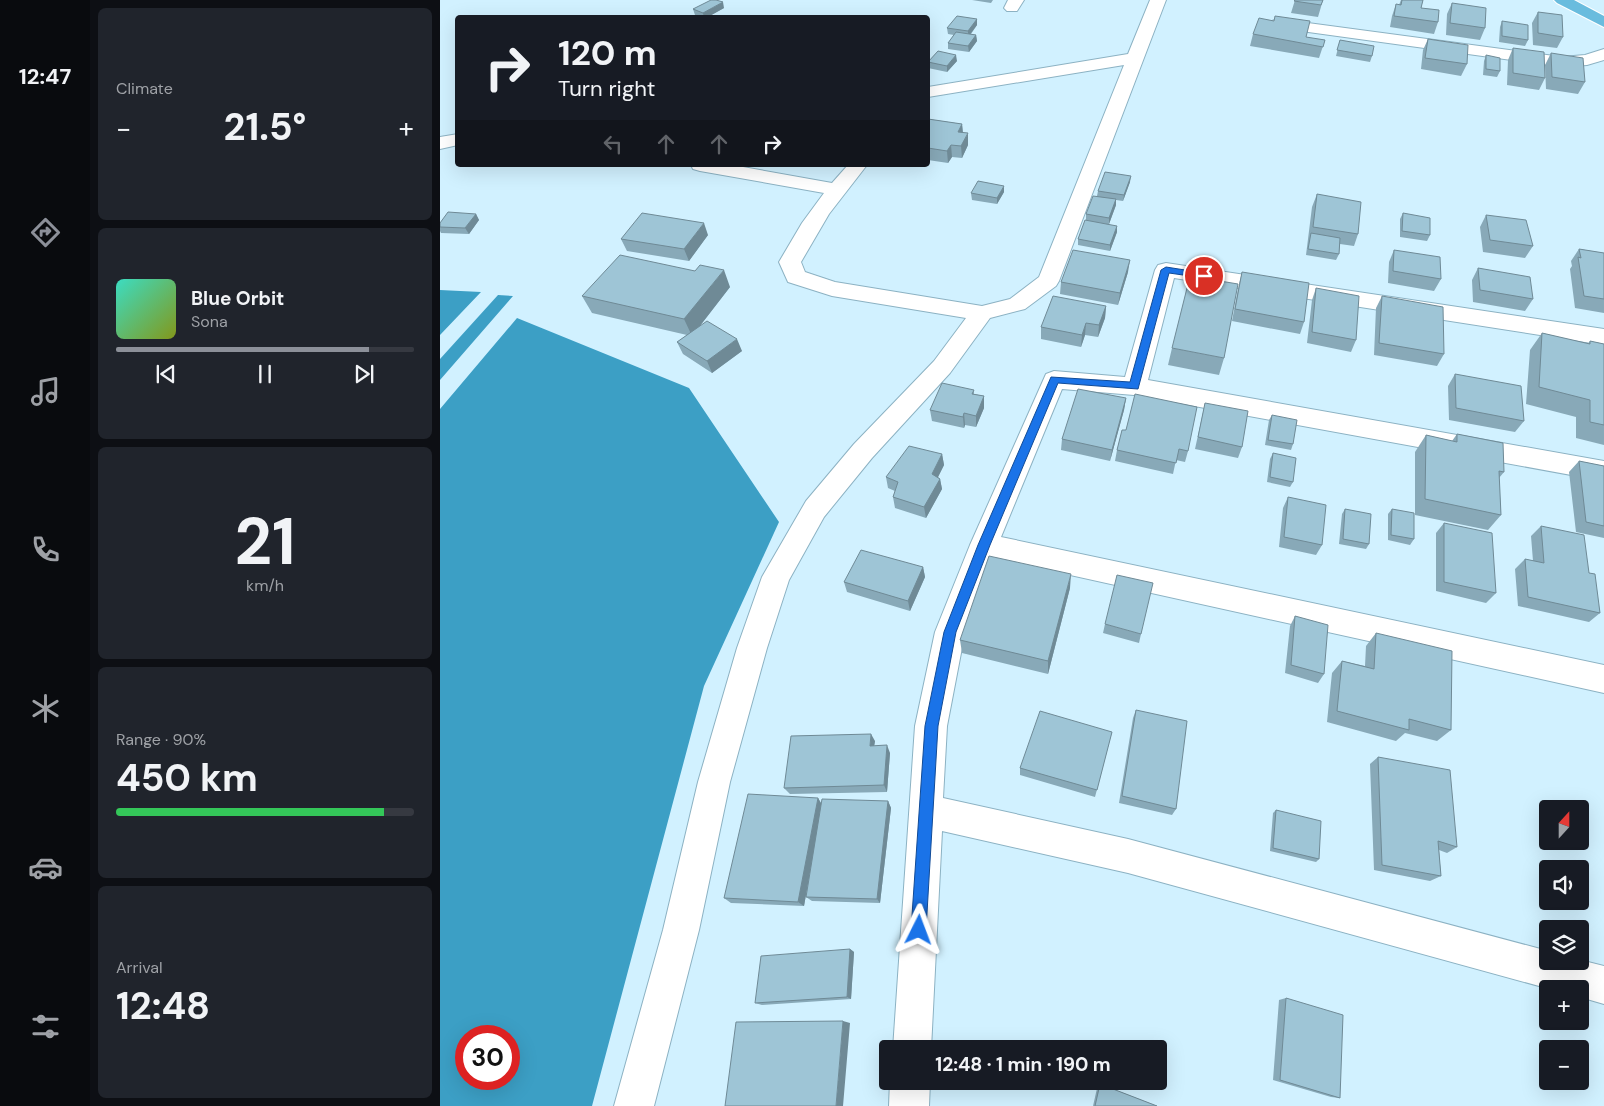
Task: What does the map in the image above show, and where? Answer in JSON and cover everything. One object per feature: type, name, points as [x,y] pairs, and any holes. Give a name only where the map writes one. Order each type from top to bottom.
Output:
[{"type":"highway","points":[[1562,0],[1604,22]]},
{"type":"highway","points":[[1585,0],[1604,10]]},
{"type":"street","points":[[856,167],[836,189],[802,238],[790,262],[796,277],[832,289],[982,313],[1017,304],[1048,281],[1158,0]]},
{"type":"street","points":[[1278,24],[1562,62],[1587,60],[1604,54]]},
{"type":"street","points":[[930,92],[1135,58]]},
{"type":"street","points":[[440,143],[455,140]]},
{"type":"street","points":[[711,167],[836,189]]},
{"type":"street","points":[[1134,386],[1166,270],[1604,337]]},
{"type":"street","points":[[634,1106],[681,930],[714,782],[752,648],[776,577],[815,509],[863,451],[942,366],[982,313]]},
{"type":"street","points":[[913,1040],[931,726],[950,632],[984,545],[1054,380],[1134,386],[1604,471]]},
{"type":"street","points":[[984,545],[1604,679]]},
{"type":"street","points":[[926,811],[1128,856],[1604,985]]},
{"type":"street","points":[[909,1106],[910,1090]]},
{"type":"water","points":[[440,290],[481,292],[440,335]]},
{"type":"water","points":[[498,295],[513,296],[440,380],[440,359]]},
{"type":"water","points":[[517,318],[689,388],[779,522],[704,686],[592,1106],[440,1106],[440,409]]},
{"type":"building","points":[[711,0],[723,2],[703,13],[693,9]]},
{"type":"building","points":[[1295,0],[1323,0],[1321,5]]},
{"type":"building","points":[[1402,0],[1423,0],[1421,8],[1439,10],[1438,22],[1394,16],[1396,4],[1401,5]]},
{"type":"building","points":[[1452,3],[1486,8],[1485,28],[1450,23]]},
{"type":"building","points":[[1538,12],[1562,15],[1563,37],[1538,33]]},
{"type":"building","points":[[957,16],[977,19],[968,31],[947,28]]},
{"type":"building","points":[[1275,16],[1310,21],[1306,37],[1325,40],[1323,47],[1253,34],[1259,18],[1274,21]]},
{"type":"building","points":[[1502,21],[1528,25],[1528,40],[1502,36]]},
{"type":"building","points":[[956,32],[976,35],[968,46],[948,43]]},
{"type":"building","points":[[1428,39],[1468,45],[1467,64],[1425,58]]},
{"type":"building","points":[[1340,40],[1374,46],[1372,56],[1337,50]]},
{"type":"building","points":[[1513,48],[1544,52],[1545,78],[1513,73]]},
{"type":"building","points":[[938,51],[956,55],[947,66],[930,62],[930,60]]},
{"type":"building","points":[[1551,53],[1583,58],[1585,82],[1552,77]]},
{"type":"building","points":[[1486,55],[1500,58],[1500,71],[1486,69]]},
{"type":"building","points":[[930,119],[962,124],[958,132],[968,133],[961,146],[951,145],[947,151],[930,148]]},
{"type":"building","points":[[1105,172],[1131,176],[1124,195],[1098,191]]},
{"type":"building","points":[[978,181],[1004,186],[997,198],[971,193]]},
{"type":"building","points":[[1317,194],[1361,202],[1358,234],[1313,227]]},
{"type":"building","points":[[1093,196],[1116,199],[1109,218],[1086,214]]},
{"type":"building","points":[[448,212],[476,214],[465,228],[440,227],[440,223]]},
{"type":"building","points":[[642,213],[704,223],[684,249],[621,239]]},
{"type":"building","points":[[1403,213],[1430,218],[1430,235],[1402,231]]},
{"type":"building","points":[[1486,215],[1526,220],[1533,246],[1490,240]]},
{"type":"building","points":[[1085,220],[1117,226],[1110,245],[1078,239]]},
{"type":"building","points":[[1311,233],[1340,238],[1339,254],[1308,249]]},
{"type":"building","points":[[1579,249],[1604,253],[1604,299],[1584,296],[1578,257],[1581,258]]},
{"type":"building","points":[[1073,250],[1130,260],[1120,293],[1061,282]]},
{"type":"building","points":[[1394,250],[1440,257],[1441,279],[1393,271]]},
{"type":"building","points":[[620,255],[695,271],[700,265],[724,270],[684,319],[582,296]]},
{"type":"building","points":[[1478,268],[1530,277],[1533,299],[1480,290]]},
{"type":"building","points":[[1242,272],[1309,283],[1304,322],[1235,309]]},
{"type":"building","points":[[1190,276],[1238,284],[1224,358],[1172,348]]},
{"type":"building","points":[[1316,288],[1359,296],[1356,340],[1312,332]]},
{"type":"building","points":[[1053,296],[1106,306],[1099,325],[1086,323],[1082,335],[1041,327]]},
{"type":"building","points":[[1382,296],[1443,307],[1444,354],[1379,343]]},
{"type":"building","points":[[707,321],[737,339],[707,361],[677,342]]},
{"type":"building","points":[[1542,333],[1590,344],[1590,341],[1604,344],[1604,425],[1590,422],[1590,400],[1539,387]]},
{"type":"building","points":[[1455,374],[1521,386],[1524,421],[1456,408]]},
{"type":"building","points":[[942,383],[974,390],[972,394],[984,396],[976,416],[964,413],[963,417],[930,410]]},
{"type":"building","points":[[1078,389],[1126,398],[1112,450],[1062,439]]},
{"type":"building","points":[[1135,394],[1197,407],[1188,451],[1179,449],[1176,463],[1117,450],[1122,430],[1126,430]]},
{"type":"building","points":[[1205,403],[1248,411],[1242,447],[1198,437]]},
{"type":"building","points":[[1272,415],[1297,420],[1293,444],[1268,440]]},
{"type":"building","points":[[1457,434],[1503,443],[1504,472],[1499,471],[1501,515],[1425,499],[1426,435],[1457,442]]},
{"type":"building","points":[[909,446],[942,454],[932,474],[940,479],[924,507],[893,497],[898,482],[886,477]]},
{"type":"building","points":[[1273,453],[1296,458],[1293,482],[1270,477]]},
{"type":"building","points":[[1579,461],[1604,466],[1604,526],[1586,522]]},
{"type":"building","points":[[1288,497],[1326,505],[1322,545],[1284,537]]},
{"type":"building","points":[[1345,509],[1371,514],[1369,544],[1343,539]]},
{"type":"building","points":[[1392,509],[1414,513],[1414,539],[1391,535]]},
{"type":"building","points":[[1444,523],[1492,533],[1496,593],[1444,582]]},
{"type":"building","points":[[1541,526],[1584,535],[1589,573],[1595,574],[1600,613],[1528,597],[1525,559],[1544,563]]},
{"type":"building","points":[[861,550],[923,567],[908,601],[844,582]]},
{"type":"building","points":[[989,556],[1071,574],[1048,661],[960,640]]},
{"type":"building","points":[[1117,575],[1153,583],[1141,634],[1105,624]]},
{"type":"building","points":[[1295,616],[1328,625],[1324,674],[1291,665]]},
{"type":"building","points":[[1376,633],[1452,651],[1451,730],[1409,719],[1409,730],[1337,711],[1342,661],[1374,669]]},
{"type":"building","points":[[1136,710],[1187,721],[1176,809],[1122,796]]},
{"type":"building","points":[[1040,711],[1112,732],[1097,790],[1020,768]]},
{"type":"building","points":[[871,734],[870,746],[887,745],[884,785],[784,788],[791,736]]},
{"type":"building","points":[[1378,757],[1450,770],[1457,847],[1438,841],[1441,876],[1382,865]]},
{"type":"building","points":[[748,794],[818,798],[798,902],[724,898]]},
{"type":"building","points":[[822,799],[888,801],[877,899],[806,897]]},
{"type":"building","points":[[1276,810],[1321,821],[1319,859],[1273,848]]},
{"type":"building","points":[[850,949],[847,997],[755,1003],[761,956]]},
{"type":"building","points":[[1286,998],[1343,1015],[1340,1098],[1280,1080]]},
{"type":"building","points":[[843,1021],[836,1106],[725,1106],[736,1022]]},
{"type":"building","points":[[1099,1090],[1116,1090],[1157,1106],[1095,1106]]},
{"type":"route","points":[[919,930],[931,726],[950,632],[984,545],[1054,380],[1134,386],[1166,270],[1204,276]]}]
